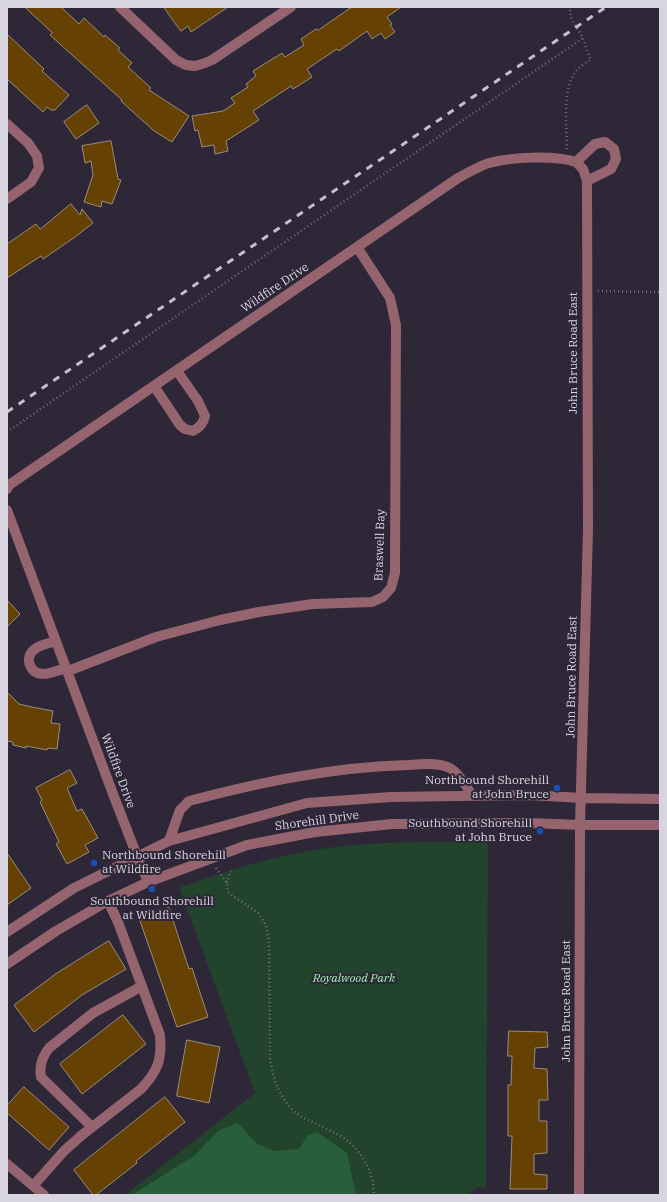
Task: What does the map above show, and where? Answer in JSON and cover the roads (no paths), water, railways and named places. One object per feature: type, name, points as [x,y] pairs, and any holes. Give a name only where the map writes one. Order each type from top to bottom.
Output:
[{"type":"street","points":[[120,7],[176,60],[186,65],[195,66],[212,60],[291,7]]},
{"type":"street","points":[[7,124],[28,143],[37,156],[39,168],[31,182],[7,199]]},
{"type":"street","points":[[572,160],[595,144],[605,142],[614,149],[616,159],[611,169],[587,181]]},
{"type":"street","name":"Wildfire Drive","points":[[7,489],[9,485],[458,178],[488,163],[516,158],[572,160]]},
{"type":"street","name":"John Bruce Road East","points":[[572,160],[583,169],[587,181],[588,529],[582,798],[580,825],[579,1195]]},
{"type":"street","name":"Braswell Bay","points":[[67,669],[156,637],[220,620],[259,612],[313,604],[372,602],[383,597],[391,588],[395,573],[396,325],[390,298],[357,247]]},
{"type":"street","points":[[154,386],[180,425],[185,429],[193,431],[199,428],[203,423],[205,416],[198,401],[177,370]]},
{"type":"street","name":"Wildfire Drive","points":[[7,510],[148,882]]},
{"type":"street","points":[[56,641],[36,648],[31,652],[29,658],[30,665],[34,670],[46,674],[67,669]]},
{"type":"street","points":[[169,841],[180,810],[189,801],[280,779],[339,770],[397,765],[434,764],[450,768],[463,780],[472,796]]},
{"type":"street","name":"Shorehill Drive","points":[[7,932],[74,888],[169,841],[307,804],[391,797],[528,796],[660,798]]},
{"type":"street","name":"Shorehill Drive","points":[[7,964],[56,931],[108,901],[148,882],[255,843],[314,832],[392,824],[529,823],[580,825],[660,825]]},
{"type":"street","points":[[33,1186],[64,1151],[92,1127],[142,1089],[150,1080],[158,1066],[161,1051],[160,1035],[118,922],[108,901]]},
{"type":"street","points":[[92,1127],[41,1077],[39,1069],[41,1062],[49,1048],[93,1013],[142,986]]},
{"type":"street","points":[[7,1164],[44,1195]]},
{"type":"railway","points":[[7,412],[606,7]]},
{"type":"place","name":"Northbound Shorehill at John Bruce","points":[[557,788]]},
{"type":"place","name":"Southbound Shorehill at John Bruce","points":[[540,831]]},
{"type":"place","name":"Northbound Shorehill at Wildfire","points":[[94,863]]},
{"type":"place","name":"Southbound Shorehill at Wildfire","points":[[152,889]]},
{"type":"park label","name":"Royalwood Park","points":[[354,979]]}]
